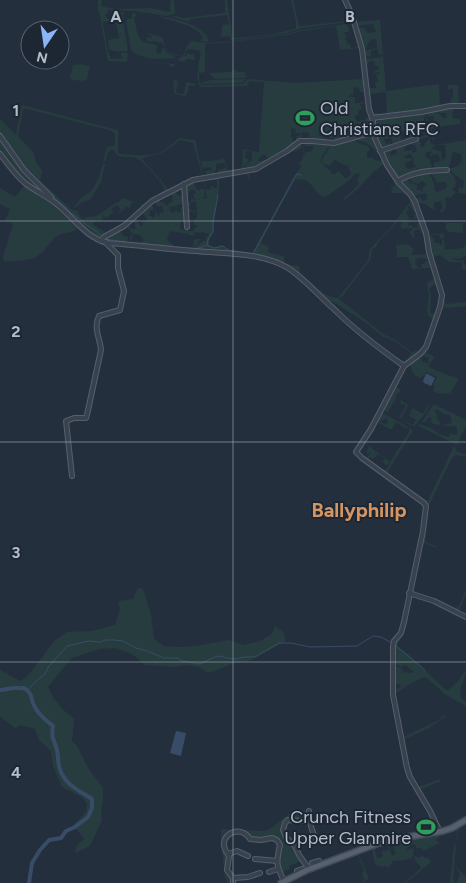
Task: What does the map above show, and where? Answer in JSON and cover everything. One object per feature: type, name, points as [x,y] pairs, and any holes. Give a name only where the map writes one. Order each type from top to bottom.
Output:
[{"type":"main road","points":[[283,882],[299,870],[309,869],[315,863],[384,841],[440,832],[466,820]]},
{"type":"street","points":[[345,0],[362,49],[369,109],[374,122],[373,132],[387,165],[417,205],[442,295],[440,307],[426,347],[418,356],[404,366],[371,429],[356,452],[426,506],[423,531],[402,630],[393,646],[393,695],[409,775],[440,832]]},
{"type":"street","points":[[372,118],[444,107],[466,106]]},
{"type":"street","points":[[103,241],[104,237],[125,224],[152,202],[184,184],[206,177],[256,169],[300,141],[334,143],[373,132]]},
{"type":"street","points":[[0,136],[22,167],[52,198],[53,202]]},
{"type":"street","points":[[380,150],[416,139]]},
{"type":"street","points":[[0,154],[24,181],[53,202],[82,228],[106,243],[118,255],[119,274],[124,291],[120,310],[100,316],[96,322],[101,350],[86,418],[74,418],[66,421],[72,476]]},
{"type":"street","points":[[398,181],[414,174],[447,170]]},
{"type":"street","points":[[184,184],[187,227]]},
{"type":"street","points":[[103,241],[193,251],[241,254],[279,264],[297,275],[361,334],[404,366]]},
{"type":"street","points":[[409,593],[439,603],[466,617]]},
{"type":"street","points":[[308,842],[316,839],[309,819],[309,811]]},
{"type":"street","points":[[309,819],[302,821],[288,820],[283,830],[309,869]]},
{"type":"street","points":[[233,883],[233,878],[227,870],[229,860],[224,845],[227,836],[233,832],[241,831],[248,835],[250,839],[272,838],[277,840],[280,845],[277,861],[278,869],[283,882]]},
{"type":"street","points":[[228,854],[237,851],[246,854]]},
{"type":"street","points":[[255,859],[277,861]]},
{"type":"street","points":[[269,872],[278,869]]},
{"type":"street","points":[[233,878],[248,877],[260,873]]},
{"type":"green space","points":[[98,0],[102,0],[101,6],[109,8],[150,8],[169,12],[171,0],[174,0],[175,14],[166,16],[134,11],[107,10],[108,12],[105,15],[108,19],[113,18],[112,14],[125,12],[122,15],[124,19],[103,22],[111,59],[123,58],[121,53],[128,53],[127,62],[108,61],[98,10]]},
{"type":"green space","points":[[225,0],[227,0],[233,38],[273,34],[296,28],[291,0],[293,0],[300,26],[348,21],[349,18],[343,0],[352,21],[302,28],[286,33],[231,40],[230,36],[221,37],[222,25],[229,24],[227,15],[190,19],[189,22],[172,17],[183,18],[225,13]]},
{"type":"green space","points":[[346,0],[348,0],[356,22],[380,20],[386,91],[439,84],[440,107],[394,114],[377,115],[372,114],[371,106],[373,113],[387,114],[386,92],[371,94],[370,102],[368,89],[376,88],[375,82],[378,81],[376,74],[380,74],[379,72],[374,73],[374,71],[379,69],[379,66],[374,65],[375,61],[370,61],[367,64],[365,60],[382,57],[382,54],[379,55],[377,49],[371,51],[371,57],[364,56],[364,51],[377,48],[376,39],[369,41],[367,47],[363,48],[357,28],[364,28],[368,33],[376,32],[376,30],[374,30],[373,24],[356,26]]},
{"type":"green space","points":[[132,13],[136,14],[134,18],[141,40],[157,46],[156,52],[159,54],[164,48],[168,53],[177,58],[147,58],[131,50],[126,21],[132,18]]},
{"type":"green space","points":[[159,16],[188,23],[196,27],[202,31],[209,42],[201,41],[203,37],[194,29]]},
{"type":"green space","points":[[123,20],[128,51],[118,52],[109,49],[108,40],[119,38],[116,22],[105,23]]},
{"type":"green space","name":"Old Christians RFC","points":[[346,24],[349,31],[344,32],[347,44],[350,44],[351,48],[357,47],[359,43],[361,48],[340,50],[336,26],[286,35],[224,43],[206,44],[206,72],[199,73],[199,82],[204,85],[243,84],[248,79],[295,83],[364,79],[365,92],[360,92],[358,87],[353,88],[354,94],[349,97],[355,97],[355,104],[357,102],[366,102],[367,98],[367,103],[360,104],[362,109],[355,116],[355,119],[357,123],[366,118],[371,118],[372,129],[360,134],[359,132],[364,128],[363,122],[361,122],[361,125],[357,127],[358,134],[334,142],[334,138],[324,137],[324,133],[317,133],[331,142],[304,139],[310,139],[311,137],[308,137],[309,133],[302,132],[301,139],[296,141],[296,137],[301,134],[295,134],[296,129],[291,128],[293,144],[287,150],[280,151],[273,158],[266,157],[265,154],[260,157],[258,161],[271,159],[257,167],[245,169],[246,165],[252,160],[252,151],[246,151],[245,158],[249,161],[245,165],[243,171],[217,174],[219,170],[226,168],[224,163],[216,164],[214,174],[206,175],[205,171],[212,170],[211,167],[203,168],[204,175],[201,161],[224,159],[228,172],[242,171],[243,149],[259,151],[264,82],[249,81],[248,85],[245,86],[200,87],[199,83],[198,74],[198,65],[201,52],[187,49],[185,51],[191,41],[206,43],[224,42]]},
{"type":"green space","points":[[147,33],[162,37],[168,50],[173,54],[181,56],[171,54],[162,43],[146,41],[147,37],[152,38]]},
{"type":"green space","points":[[185,51],[185,56],[187,53],[196,55],[194,55],[195,60],[186,59],[185,62],[178,61]]},
{"type":"green space","points":[[134,62],[174,64],[175,66],[171,67],[168,64]]},
{"type":"green space","points":[[73,65],[90,66],[87,79],[85,80],[78,81],[70,78]]},
{"type":"green space","points":[[234,70],[245,72],[246,78],[213,79],[213,76],[209,73],[230,72]]},
{"type":"green space","points":[[246,79],[238,83],[204,84],[202,82],[212,80]]},
{"type":"green space","points":[[173,80],[178,81],[176,93],[184,94],[186,82],[197,85],[189,86],[185,96],[175,94]]},
{"type":"green space","points":[[449,85],[458,85],[459,104],[466,105],[451,104],[453,89],[452,87],[448,89]]},
{"type":"green space","points":[[22,105],[117,130],[118,153],[120,154],[154,154],[163,151],[179,138],[195,140],[203,176],[146,204],[163,191],[164,187],[160,179],[169,189],[189,178],[202,175],[193,143],[180,140],[164,152],[143,158],[158,179],[138,159],[121,157],[111,149],[105,162],[103,161],[108,147],[115,144],[115,134],[112,131],[24,108],[18,136],[33,152],[42,172],[40,180],[71,209],[78,211],[80,217],[83,219],[96,216],[124,198],[141,205],[144,203],[145,206],[140,209],[142,206],[132,202],[129,208],[125,206],[119,213],[121,209],[117,205],[111,209],[113,212],[107,218],[103,215],[104,218],[92,224],[108,234],[98,238],[76,222],[31,177],[0,134],[0,119],[16,135]]},
{"type":"green space","points":[[452,107],[454,110],[452,113],[453,118],[460,119],[460,124],[431,128],[434,141],[431,136],[418,140],[417,138],[426,134],[424,134],[425,131],[418,129],[416,137],[404,141],[409,135],[404,134],[405,131],[401,132],[400,139],[403,139],[403,141],[393,144],[391,138],[384,139],[386,144],[390,143],[392,145],[381,149],[374,133],[377,118],[424,114],[426,115],[424,117],[427,129],[429,128],[429,123],[434,121],[433,116],[427,117],[426,120],[426,117],[430,116],[427,115],[428,112],[435,110],[442,118],[447,118],[446,113],[440,113],[438,110]]},
{"type":"green space","points":[[372,134],[393,180],[382,165],[344,200],[343,198],[359,184],[357,180],[360,174],[357,173],[325,197],[309,182],[301,179],[295,180],[261,244],[268,246],[268,252],[284,257],[284,263],[292,266],[297,265],[300,268],[300,272],[317,289],[327,295],[338,298],[383,334],[409,350],[410,352],[394,341],[382,336],[369,325],[332,301],[330,303],[374,341],[402,362],[404,361],[403,363],[369,340],[288,267],[271,260],[248,255],[195,250],[194,248],[203,241],[206,241],[206,237],[209,236],[202,232],[194,232],[195,235],[188,235],[190,232],[187,234],[172,231],[169,233],[167,240],[173,245],[173,248],[130,244],[132,241],[142,242],[144,240],[140,235],[133,234],[132,239],[129,241],[132,233],[126,226],[119,231],[128,237],[127,243],[103,239],[128,224],[131,229],[135,230],[135,224],[131,221],[136,216],[140,226],[143,225],[142,222],[147,219],[141,211],[151,203],[154,209],[149,211],[152,218],[157,213],[158,216],[160,215],[159,213],[164,213],[162,206],[157,206],[155,200],[159,198],[161,203],[164,202],[166,206],[168,205],[173,201],[171,193],[169,193],[180,187],[181,189],[176,193],[184,199],[183,186],[185,203],[169,207],[171,213],[177,210],[178,213],[181,212],[181,207],[185,206],[186,226],[184,221],[181,221],[180,229],[194,231],[194,228],[197,228],[196,226],[198,226],[194,224],[194,219],[197,218],[198,211],[190,212],[187,215],[187,209],[190,208],[191,211],[196,210],[198,208],[196,207],[197,202],[191,202],[191,199],[193,201],[201,199],[195,200],[193,194],[196,193],[195,190],[189,191],[188,200],[186,200],[186,184],[193,181],[197,190],[200,192],[200,189],[204,189],[205,196],[202,199],[207,198],[203,178],[207,177],[208,180],[204,180],[206,190],[211,190],[211,186],[217,188],[217,180],[211,180],[211,177],[256,170],[249,173],[249,179],[247,173],[221,176],[219,178],[214,232],[209,239],[209,245],[214,248],[221,245],[228,249],[252,253],[296,173],[302,166],[298,164],[303,158],[303,144],[305,155],[306,152],[312,151],[312,146],[305,146],[306,141],[327,143],[328,146],[321,158],[322,164],[331,173],[334,174],[339,171],[347,178],[351,174],[348,166],[338,162],[337,157],[337,161],[334,160],[330,166],[323,164],[322,159],[329,146],[354,138],[358,143],[368,146],[370,149],[367,153],[367,158],[380,161],[382,160],[381,158],[372,147],[356,139],[356,137]]},
{"type":"green space","points":[[0,137],[8,150],[51,199],[24,181],[0,153]]},
{"type":"green space","points":[[429,138],[431,144],[435,145],[431,148],[438,151],[441,150],[443,159],[440,160],[438,154],[431,157],[430,154],[433,152],[425,154],[426,158],[430,159],[432,168],[431,170],[421,171],[414,165],[411,154],[404,156],[412,160],[405,163],[406,167],[409,169],[416,167],[417,170],[400,178],[396,177],[383,151],[393,148],[390,155],[397,154],[394,147],[407,142],[408,145],[404,149],[405,151],[412,150],[412,153],[417,151],[415,145],[409,144],[409,142],[419,141],[421,143],[420,146],[423,147]]},
{"type":"green space","points":[[466,140],[466,194],[458,193],[458,187],[463,188],[464,181],[450,170],[460,164],[461,154],[453,152],[449,167],[435,169],[433,164],[446,157],[445,145],[437,145]]},
{"type":"green space","points":[[300,142],[302,144],[302,148],[293,152],[291,149],[286,155],[287,157],[284,155],[256,170]]},
{"type":"green space","points":[[103,164],[105,164],[101,182],[92,197],[75,208],[82,197],[94,187]]},
{"type":"green space","points":[[450,172],[456,182],[454,188],[452,188],[455,194],[452,197],[445,198],[446,208],[442,213],[440,209],[443,209],[441,201],[435,202],[434,209],[432,209],[425,204],[418,203],[416,199],[418,197],[422,201],[427,200],[426,193],[414,196],[403,185],[403,180],[406,178],[411,183],[417,185],[416,189],[422,192],[422,189],[427,184],[422,181],[418,184],[410,179],[419,174],[430,174],[435,191],[437,192],[445,189],[447,186],[446,182],[437,183],[432,174]]},
{"type":"green space","points":[[395,180],[411,196],[417,211],[414,213],[410,205],[408,207],[409,210],[406,212],[409,218],[414,218],[415,214],[419,215],[420,218],[408,219],[404,222],[409,221],[408,226],[412,225],[413,228],[419,227],[417,223],[420,222],[425,233],[422,234],[419,229],[414,231],[414,237],[416,237],[413,238],[409,230],[412,231],[412,228],[402,229],[400,225],[402,224],[401,220],[398,220],[376,247],[372,249],[370,260],[341,298],[339,297],[368,260],[370,249],[390,228],[410,202],[410,198],[403,193],[392,193],[391,189],[395,185]]},
{"type":"green space","points":[[24,186],[51,203],[77,228],[56,237],[36,257],[4,262],[3,257],[13,224],[5,220],[10,209],[0,204],[0,188],[15,197]]},
{"type":"green space","points":[[446,223],[463,223],[462,233],[449,232],[446,230]]},
{"type":"green space","points":[[429,234],[435,243],[440,245],[442,245],[442,239],[444,240],[445,250],[463,248],[466,244],[466,255],[459,259],[451,258],[459,261],[463,260],[466,269],[462,269],[462,262],[450,262],[439,255],[433,257],[434,255],[430,253]]},
{"type":"green space","points":[[430,234],[444,234],[442,239],[440,235]]},
{"type":"green space","points":[[194,238],[195,240],[201,239],[193,249]]},
{"type":"green space","points":[[409,244],[413,248],[412,255],[429,254],[430,258],[426,260],[425,258],[418,258],[415,261],[419,268],[422,268],[421,264],[431,261],[437,283],[429,288],[431,295],[430,312],[434,314],[437,311],[425,347],[407,361],[411,352],[420,350],[425,343],[433,319],[427,312],[429,295],[427,283],[434,279],[432,268],[412,269],[408,257],[397,257],[396,245]]},
{"type":"green space","points":[[433,257],[443,288],[445,303],[466,302],[466,306],[448,308],[442,306],[443,298]]},
{"type":"green space","points":[[445,308],[442,310],[430,346],[426,352],[435,357],[428,366],[459,379],[450,393],[440,394],[433,391],[435,387],[433,385],[437,377],[426,372],[421,378],[416,376],[409,362],[418,357],[422,359],[422,362],[428,364],[429,358],[419,356],[425,350],[441,309]]},
{"type":"green space","points":[[394,387],[401,389],[395,395],[397,397],[388,412],[382,410]]},
{"type":"green space","points":[[401,400],[408,405],[401,419],[413,425],[416,420],[409,416],[413,407],[423,414],[429,403],[427,411],[414,427],[399,418],[406,406],[402,405]]},
{"type":"green space","points":[[434,404],[466,420],[466,426],[457,445],[419,426],[420,424],[431,428],[439,434],[449,437],[450,433],[457,434],[457,428],[454,426],[443,425],[452,423],[450,415],[436,409],[437,420],[441,422],[440,425],[433,424],[432,418],[429,417],[425,422],[422,422]]},
{"type":"green space","points":[[381,412],[408,427],[407,429],[396,422],[392,429],[390,429],[377,422],[365,443],[390,462],[409,432],[409,428],[413,430],[387,473],[427,503],[454,446],[457,451],[466,455],[466,457],[456,455],[452,458],[429,505],[375,466],[386,470],[390,463],[388,461],[389,463],[386,465],[382,462],[385,459],[378,454],[373,459],[370,457],[368,460],[366,459],[371,452],[368,454],[366,452],[369,447],[364,443],[362,445],[377,420],[387,425],[388,422],[386,418],[381,421],[377,419]]},
{"type":"green space","points":[[428,508],[426,541],[437,547],[424,543],[413,590],[456,608],[459,606],[466,590],[459,611],[411,591]]},
{"type":"green space","points":[[138,588],[143,589],[151,614],[154,639],[164,646],[183,647],[228,640],[244,645],[260,641],[272,634],[275,626],[283,632],[286,641],[249,661],[234,663],[212,672],[206,672],[199,667],[186,665],[173,667],[145,665],[132,654],[115,648],[99,649],[72,658],[48,687],[59,705],[74,719],[72,741],[77,746],[88,768],[103,788],[102,820],[90,846],[75,853],[76,846],[84,839],[73,825],[86,812],[87,804],[82,797],[62,787],[53,766],[51,751],[39,740],[35,729],[20,725],[15,728],[0,717],[0,670],[20,681],[27,677],[55,640],[67,632],[92,631],[115,625],[120,609],[118,601],[133,599]]},
{"type":"green space","points":[[410,594],[438,605],[414,596],[410,602],[405,626],[397,646],[446,690],[449,690],[457,682],[466,670],[460,692],[462,699],[466,702],[466,706],[446,695],[426,677],[395,695],[403,737],[437,721],[444,715],[446,716],[427,729],[403,740],[411,774],[418,787],[440,779],[441,781],[420,790],[442,828],[458,822],[466,816],[466,818],[451,827],[441,830],[410,775],[394,698],[394,685],[398,689],[401,687],[400,684],[394,684],[394,667],[402,668],[401,670],[405,673],[414,672],[405,665],[401,667],[394,662],[394,644],[398,639]]},
{"type":"green space","points":[[308,810],[308,818],[287,820],[283,831],[301,861],[289,866],[290,869],[281,874],[278,861],[281,844],[275,838],[250,839],[247,835],[233,832],[224,843],[228,854],[227,870],[233,878],[232,883],[228,883],[225,878],[221,829],[264,831],[270,829],[291,812]]},
{"type":"green space","points":[[456,828],[459,829],[456,843],[457,833]]},
{"type":"green space","points":[[439,834],[436,840],[440,843],[423,851],[421,848],[417,848],[415,844],[411,845],[410,838]]},
{"type":"green space","points":[[408,839],[410,846],[405,850],[412,848],[414,852],[412,858],[393,861],[389,867],[375,865],[372,849],[359,854],[369,879],[359,883],[364,880],[362,873],[364,871],[358,854],[355,854],[376,847],[375,853],[380,853],[376,854],[377,858],[383,857],[382,851],[389,850],[386,842],[389,843],[392,856],[396,854],[391,843]]},
{"type":"green space","points":[[456,843],[453,883],[450,883],[454,844]]},
{"type":"green space","points":[[415,855],[418,858],[427,857],[431,862],[404,883],[421,868],[414,858]]},
{"type":"green space","points":[[455,866],[466,877],[466,883],[457,883],[460,874]]},
{"type":"water","points":[[426,374],[435,378],[431,386],[423,381]]},
{"type":"water","points":[[176,731],[186,733],[181,756],[170,753]]},
{"type":"waterway","points":[[0,132],[21,162],[39,182],[71,213],[101,236]]},
{"type":"waterway","points":[[253,254],[296,175],[301,175]]},
{"type":"waterway","points":[[207,245],[213,231],[218,195]]},
{"type":"waterway","points":[[105,239],[126,242]]},
{"type":"waterway","points":[[143,243],[153,245]]},
{"type":"waterway","points":[[156,245],[173,247]]},
{"type":"waterway","points":[[196,249],[207,245],[214,248],[223,246],[228,250],[248,254]]},
{"type":"waterway","points":[[177,247],[182,248]]},
{"type":"waterway","points":[[296,271],[316,288]]},
{"type":"waterway","points":[[28,690],[45,674],[49,666],[67,646],[89,641],[123,641],[164,658],[178,658],[182,661],[200,664],[222,656],[235,659],[255,657],[279,643],[291,643],[310,647],[357,646],[373,636],[381,637],[392,643]]},
{"type":"waterway","points":[[395,645],[425,670]]},
{"type":"waterway","points":[[0,690],[15,688],[27,690],[38,712],[53,726],[53,736],[61,772],[72,786],[92,799],[92,808],[88,817],[66,831],[61,838],[49,840],[40,850],[32,863],[29,883]]},
{"type":"place","name":"Old Christians RFC","points":[[305,118]]},
{"type":"place","name":"Crunch Fitness Upper Glanmire","points":[[426,827]]},
{"type":"district","name":"Ballyphilip","points":[[359,510]]}]
